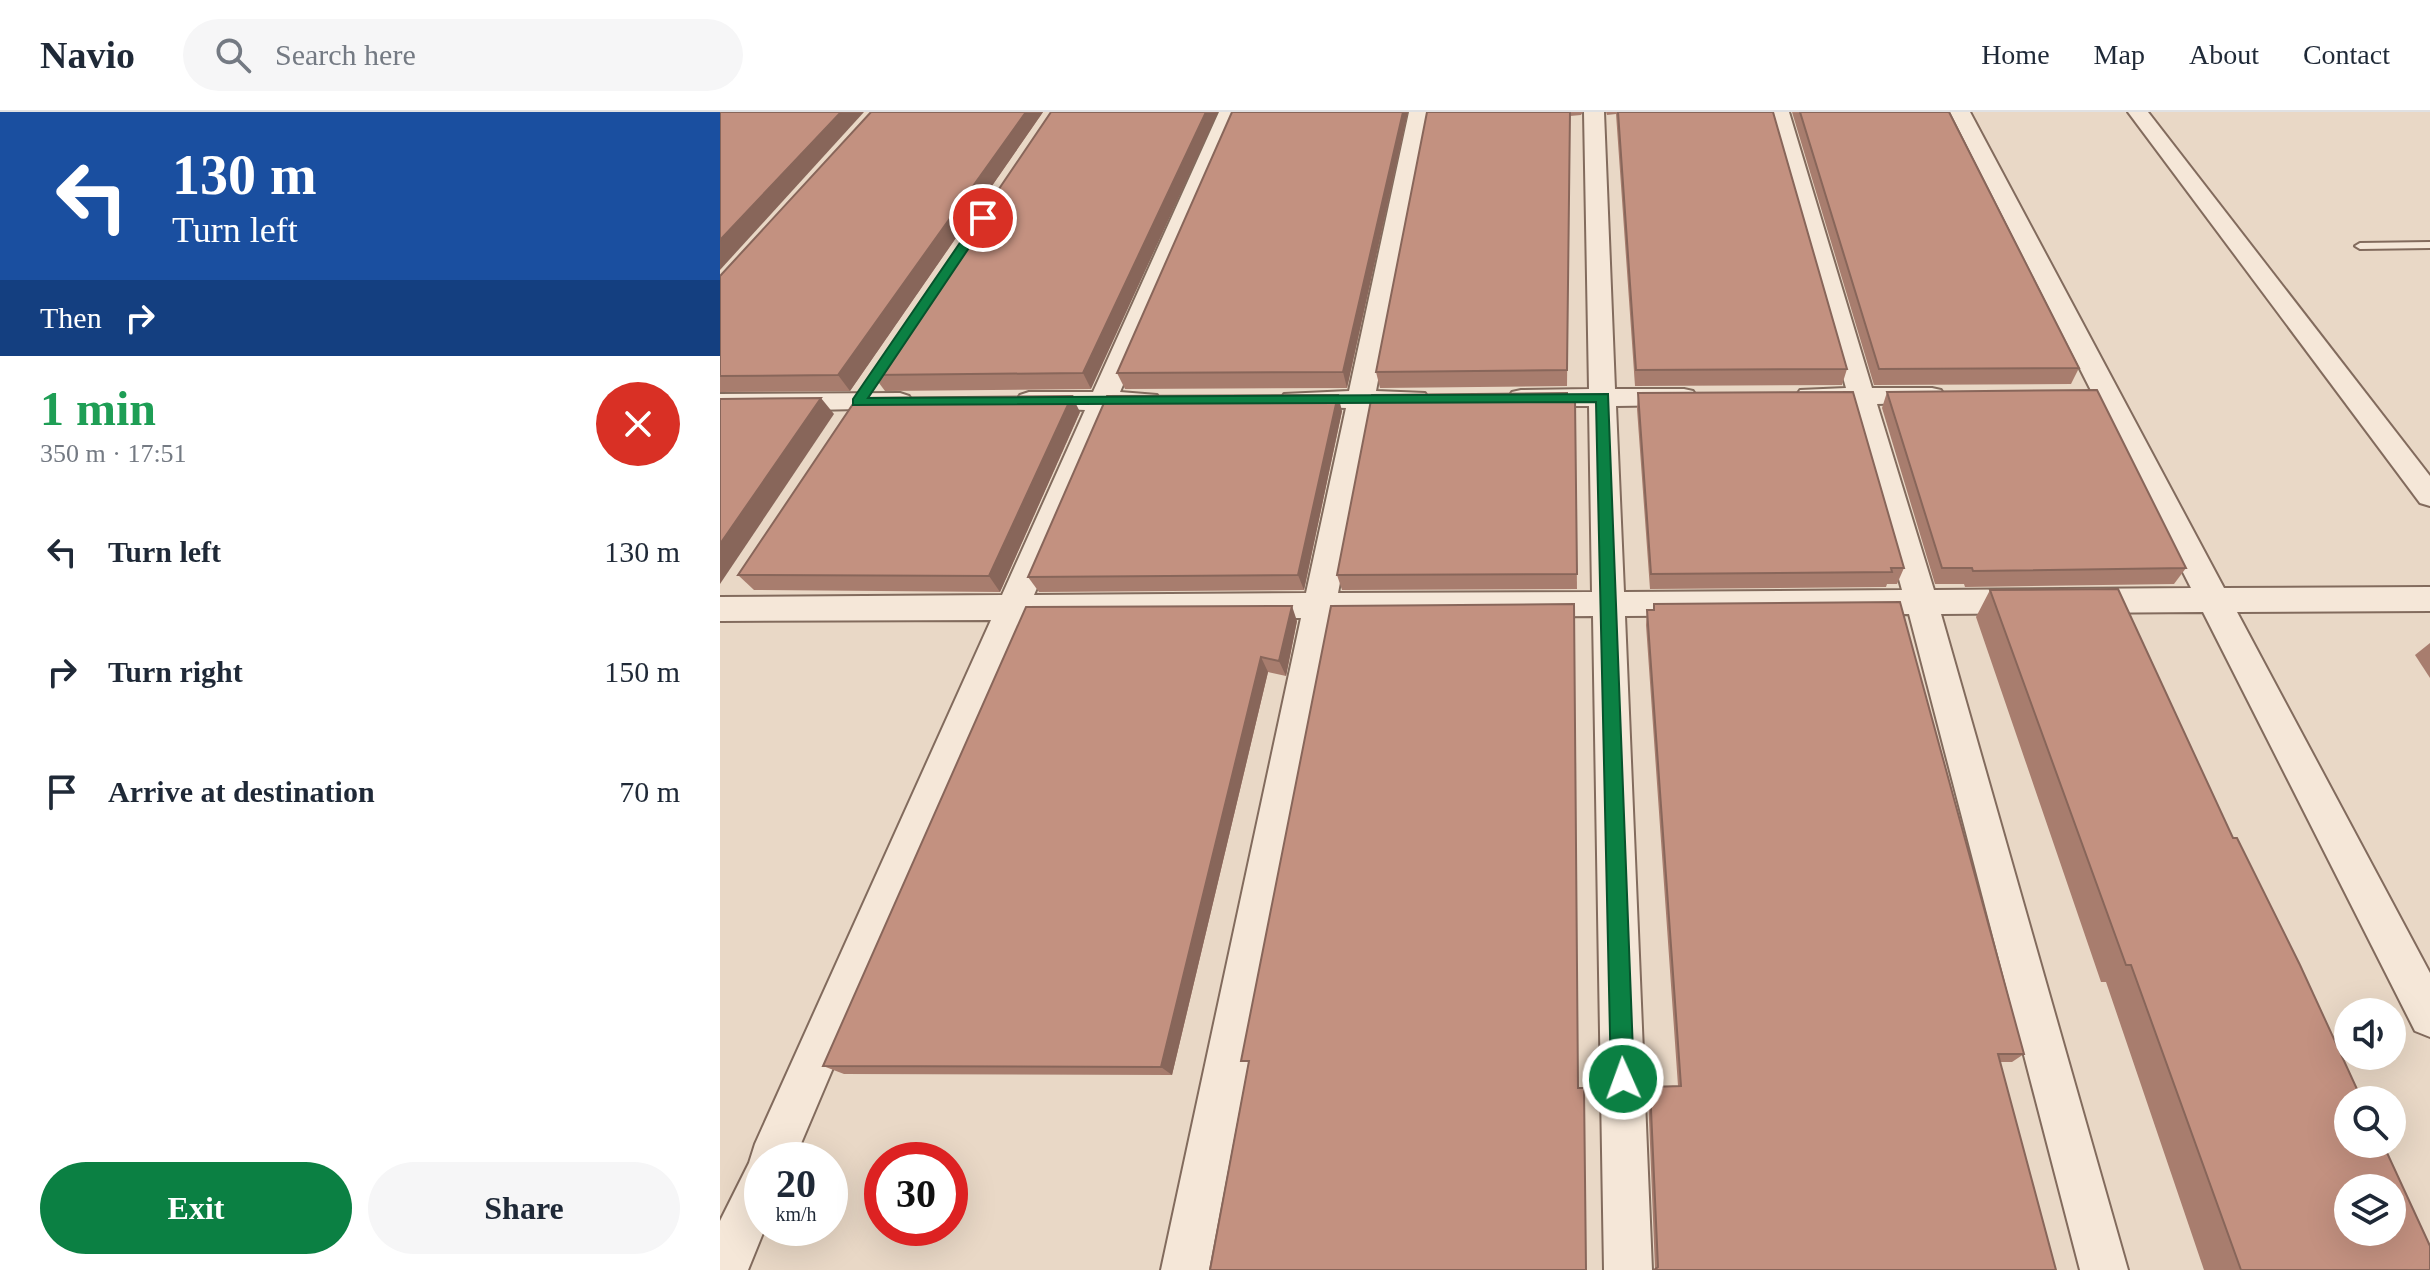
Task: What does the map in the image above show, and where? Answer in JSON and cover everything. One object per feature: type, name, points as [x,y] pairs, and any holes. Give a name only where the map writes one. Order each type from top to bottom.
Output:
[{"type":"street","points":[[779,1142],[1229,112]]},
{"type":"street","points":[[1185,1270],[1419,112]]},
{"type":"street","points":[[1594,112],[1628,1270]]},
{"type":"street","points":[[1779,112],[1921,600],[2104,1270]]},
{"type":"street","points":[[1960,112],[2090,395],[2211,598],[2430,1016]]},
{"type":"street","points":[[2138,112],[2430,496]]},
{"type":"street","points":[[840,428],[875,376]]},
{"type":"street","points":[[1786,396],[1953,395]]},
{"type":"street","points":[[1496,398],[1709,397]]},
{"type":"street","points":[[1268,400],[1435,399]]},
{"type":"street","points":[[1009,401],[1177,400]]},
{"type":"street","points":[[720,403],[933,402]]},
{"type":"street","points":[[724,603],[1011,607],[2430,599]]},
{"type":"street","points":[[723,1270],[744,1222]]},
{"type":"lane","points":[[2360,246],[2430,245]]},
{"type":"building","points":[[720,112],[841,112],[720,240]]},
{"type":"building","points":[[871,112],[1026,112],[838,375],[720,376],[720,276]]},
{"type":"building","points":[[1051,112],[1206,112],[1083,373],[873,375]]},
{"type":"building","points":[[1232,112],[1403,112],[1343,372],[1117,373]]},
{"type":"building","points":[[1427,112],[1570,112],[1567,370],[1376,372]]},
{"type":"building","points":[[1618,112],[1773,112],[1847,369],[1636,370]]},
{"type":"building","points":[[1800,112],[1949,112],[2079,368],[1879,369]]},
{"type":"building","points":[[2097,390],[2186,568],[1973,571],[1972,568],[1942,568],[1887,392]]},
{"type":"building","points":[[1853,392],[1904,568],[1891,568],[1892,572],[1651,574],[1638,393]]},
{"type":"building","points":[[1567,393],[1567,399],[1575,399],[1577,574],[1337,575],[1372,395]]},
{"type":"building","points":[[1338,395],[1298,575],[1028,577],[1107,396]]},
{"type":"building","points":[[1072,396],[989,576],[738,575],[857,398]]},
{"type":"building","points":[[821,398],[720,544],[720,399]]},
{"type":"building","points":[[2118,589],[2233,838],[2237,838],[2334,1039],[2334,1070],[2348,1070],[2356,1086],[2334,1086],[2334,1158],[2389,1158],[2397,1174],[2334,1174],[2334,1246],[2406,1246],[2406,1194],[2430,1246],[2430,1270],[2241,1270],[2131,965],[2126,965],[1990,590]]},
{"type":"building","points":[[1900,602],[2024,1054],[1998,1054],[2056,1270],[1654,1270],[1658,1267],[1650,1087],[1681,1086],[1647,610],[1654,610],[1654,604]]},
{"type":"building","points":[[1574,604],[1578,1088],[1584,1088],[1586,1270],[1210,1270],[1249,1061],[1241,1061],[1331,606]]},
{"type":"building","points":[[1292,606],[1279,661],[1261,657],[1161,1067],[823,1066],[1026,607]]},
{"type":"route","points":[[983,218],[858,402],[1603,398],[1623,1079]]}]
